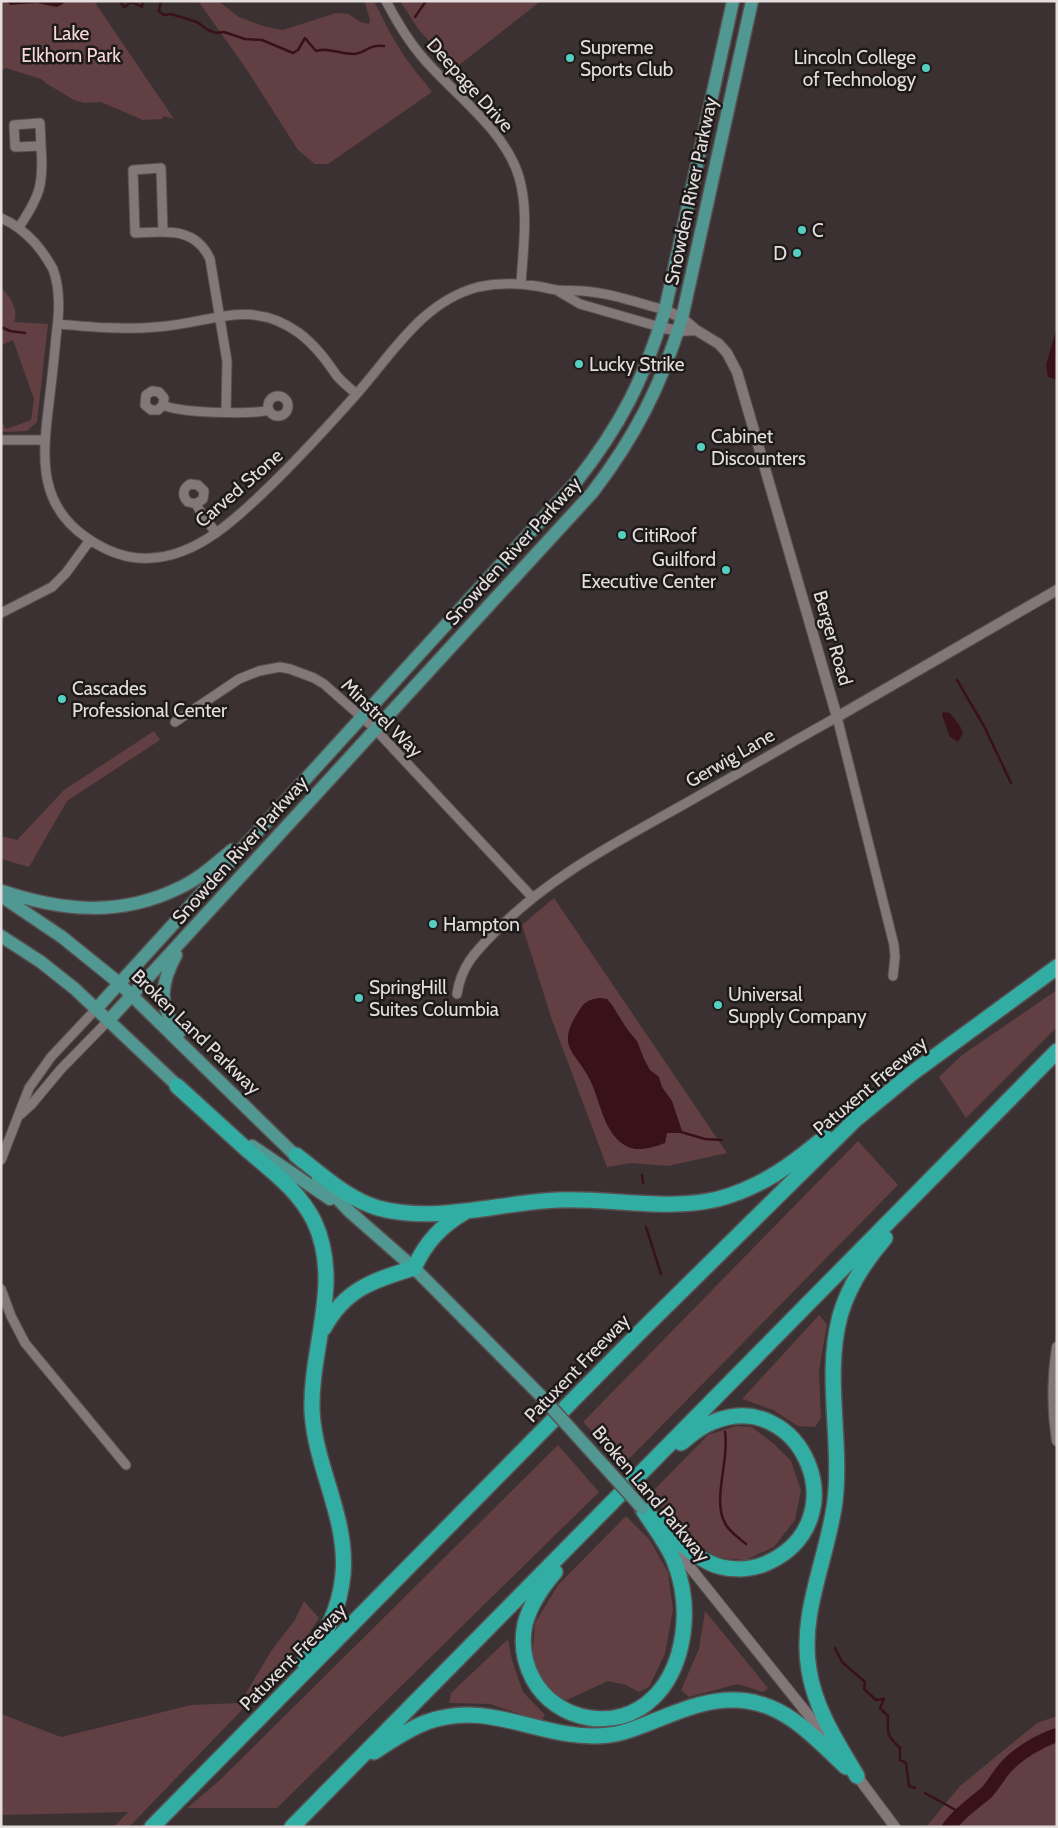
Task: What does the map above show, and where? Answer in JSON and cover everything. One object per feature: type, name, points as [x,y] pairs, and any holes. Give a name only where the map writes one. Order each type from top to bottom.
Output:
[{"type":"highway","name":"Patuxent Freeway","points":[[152,1827],[639,1333],[855,1120],[911,1074],[1057,967]]},
{"type":"highway","points":[[292,1827],[1057,1051]]},
{"type":"highway","points":[[296,1155],[345,1192],[376,1207],[396,1212],[415,1214],[468,1210],[553,1200],[678,1204],[708,1201],[758,1185],[789,1166],[848,1118],[911,1074]]},
{"type":"highway","points":[[177,1086],[246,1149],[287,1183],[305,1205],[321,1239],[325,1259],[326,1279],[312,1410],[316,1446],[342,1540],[343,1573],[340,1595],[328,1628],[312,1653],[218,1762]]},
{"type":"highway","points":[[857,1776],[824,1720],[813,1690],[808,1668],[807,1647],[811,1610],[835,1501],[836,1450],[833,1377],[836,1337],[840,1316],[847,1297],[870,1256],[976,1133]]},
{"type":"highway","points":[[321,1334],[335,1310],[356,1290],[372,1282],[414,1268],[438,1230],[468,1210]]},
{"type":"highway","points":[[635,1479],[704,1426],[714,1421],[740,1416],[763,1420],[785,1432],[802,1451],[813,1477],[815,1489],[812,1515],[798,1540],[787,1552],[775,1560],[748,1568],[734,1569],[709,1563],[696,1555],[642,1508]]},
{"type":"highway","points":[[598,1516],[542,1587],[525,1624],[524,1650],[531,1674],[543,1694],[551,1702],[579,1716],[606,1719],[632,1713],[653,1699],[664,1686],[671,1673],[682,1642],[684,1607],[680,1575],[674,1561],[642,1508]]},
{"type":"highway","points":[[331,1786],[373,1752],[409,1730],[427,1722],[451,1716],[487,1715],[558,1734],[593,1737],[626,1732],[710,1701],[729,1700],[748,1701],[767,1706],[785,1714],[800,1724],[857,1776]]},
{"type":"main road","name":"Snowden River Parkway","points":[[96,1008],[563,497],[597,455],[624,414],[650,359],[665,310],[733,1]]},
{"type":"main road","name":"Snowden River Parkway","points":[[109,1020],[586,500],[613,465],[631,437],[654,395],[682,318],[752,1]]},
{"type":"main road","points":[[1,891],[42,903],[88,909],[110,908],[147,900],[180,888],[205,872],[265,824]]},
{"type":"main road","name":"Broken Land Parkway","points":[[1,896],[62,937],[119,982],[296,1155],[349,1211],[414,1268],[541,1396],[642,1508]]},
{"type":"main road","name":"Broken Land Parkway","points":[[1,936],[41,962],[96,1008],[177,1086],[248,1143],[349,1211]]},
{"type":"main road","points":[[184,938],[168,970],[163,987],[163,998],[168,1017],[200,1061]]},
{"type":"street","name":"Deepage Drive","points":[[386,1],[422,58],[496,136],[513,163],[518,177],[524,210],[521,284]]},
{"type":"street","points":[[19,228],[39,195],[43,172],[41,146]]},
{"type":"street","points":[[163,232],[161,168],[133,170],[135,233],[163,232],[190,237],[197,240],[210,259],[227,361],[226,412]]},
{"type":"street","name":"Carved Stone","points":[[1,218],[19,228],[39,248],[52,268],[58,290],[58,324],[45,440],[45,471],[52,497],[68,522],[90,540],[118,554],[138,558],[152,558],[182,551],[216,533],[243,512],[287,470],[356,394],[406,335],[427,314],[458,294],[493,284],[521,284],[555,290],[584,291],[612,296],[665,310]]},
{"type":"street","name":"Carved Stone","points":[[555,290],[580,304],[660,327]]},
{"type":"street","name":"Berger Road","points":[[665,310],[682,318],[696,330],[719,344],[727,353],[737,372],[837,717],[894,945],[896,957],[893,976]]},
{"type":"street","points":[[58,324],[121,329],[177,325],[220,316],[250,314],[286,325],[300,333],[322,355],[338,377],[356,394]]},
{"type":"street","points":[[660,327],[678,331],[696,330]]},
{"type":"street","points":[[163,405],[176,410],[251,413],[269,410]]},
{"type":"street","points":[[1,440],[45,440]]},
{"type":"street","points":[[196,504],[216,533]]},
{"type":"street","points":[[2,612],[42,593],[56,584],[90,540]]},
{"type":"street","name":"Gerwig Lane","points":[[457,994],[459,980],[471,957],[532,897],[575,867],[1057,590]]},
{"type":"street","name":"Minstrel Way","points":[[175,722],[249,674],[265,669],[280,668],[298,671],[314,678],[375,729],[532,897]]},
{"type":"street","points":[[1,1160],[29,1088],[37,1074],[96,1008]]},
{"type":"street","points":[[20,1115],[31,1105],[61,1069],[109,1020]]},
{"type":"street","points":[[1,1289],[26,1343],[126,1465]]},
{"type":"street","points":[[1057,1348],[1052,1403],[1057,1441]]},
{"type":"street","name":"Broken Land Parkway","points":[[642,1508],[857,1776],[892,1823]]},
{"type":"green space","name":"Lake Elkhorn Park","points":[[1,1],[94,1],[174,119],[164,116],[162,119],[143,120],[101,102],[84,103],[74,100],[41,79],[6,68],[1,71]]},
{"type":"green space","points":[[198,1],[218,1],[239,17],[266,27],[283,30],[336,13],[349,14],[360,22],[369,24],[370,20],[365,3],[367,1],[374,1],[400,49],[432,92],[328,164],[315,164],[298,150],[245,67]]},
{"type":"green space","points":[[400,1],[541,1],[454,69],[419,30]]},
{"type":"green space","points":[[1,288],[8,295],[15,308],[14,322],[48,324],[37,422],[27,431],[1,432],[1,419],[6,429],[31,420],[34,399],[13,340],[1,345]]},
{"type":"green space","points":[[154,731],[160,740],[67,801],[29,867],[1,859],[1,836],[17,840],[64,790]]},
{"type":"green space","points":[[554,898],[727,1153],[668,1166],[631,1163],[607,1167],[552,1020],[522,925]]},
{"type":"green space","points":[[1057,990],[1057,1027],[966,1118],[939,1077],[962,1055]]},
{"type":"green space","points":[[858,1141],[898,1185],[623,1465],[583,1422]]},
{"type":"green space","points":[[819,1315],[827,1324],[819,1371],[821,1418],[815,1427],[798,1426],[773,1410],[742,1399]]},
{"type":"green space","points":[[736,1426],[752,1427],[774,1444],[791,1461],[801,1490],[795,1520],[774,1547],[745,1560],[718,1558],[692,1541],[649,1495],[708,1435]]},
{"type":"green space","points":[[558,1445],[599,1492],[277,1808],[187,1808],[220,1780]]},
{"type":"green space","points":[[626,1516],[649,1539],[668,1572],[673,1610],[665,1654],[649,1687],[639,1692],[626,1685],[608,1681],[567,1700],[551,1694],[532,1661],[535,1623],[558,1585]]},
{"type":"green space","points":[[304,1601],[319,1618],[300,1647],[129,1827],[114,1827],[128,1812],[1,1815],[1,1714],[61,1737],[191,1705],[240,1703],[271,1651],[295,1620]]},
{"type":"green space","points":[[705,1611],[768,1688],[763,1692],[738,1684],[689,1697],[681,1690],[699,1649]]},
{"type":"green space","points":[[508,1639],[512,1660],[523,1692],[545,1715],[541,1721],[490,1704],[449,1703],[451,1693]]},
{"type":"green space","points":[[1057,1716],[1057,1827],[926,1827],[960,1786],[1037,1723]]},
{"type":"shaded area","points":[[7,1],[64,1],[63,4],[57,7],[37,3],[10,5]]},
{"type":"shaded area","points":[[1057,327],[1057,380],[1048,377],[1046,365]]},
{"type":"shaded area","points":[[943,712],[950,713],[960,726],[963,733],[958,742],[950,737],[942,715]]},
{"type":"shaded area","points":[[600,998],[607,999],[612,1005],[637,1041],[650,1070],[659,1077],[662,1087],[672,1101],[682,1131],[680,1133],[667,1133],[665,1143],[637,1149],[628,1147],[620,1142],[608,1127],[591,1082],[571,1050],[568,1043],[568,1035],[577,1014],[586,1002]]},
{"type":"waterway","points":[[120,1],[124,7],[132,2],[142,7],[143,1]]},
{"type":"waterway","points":[[161,1],[159,11],[164,15],[171,14],[197,22],[216,33],[224,32],[245,39],[262,40],[293,53],[298,50],[305,38],[316,51],[325,50],[357,54],[374,46],[384,46]]},
{"type":"waterway","points":[[415,17],[426,1]]},
{"type":"waterway","points":[[1,327],[10,331],[25,333]]},
{"type":"waterway","points":[[957,680],[984,726],[1011,783]]},
{"type":"waterway","points":[[681,1132],[705,1139],[722,1140]]},
{"type":"waterway","points":[[642,1175],[643,1183]]},
{"type":"waterway","points":[[646,1227],[661,1274]]},
{"type":"waterway","points":[[725,1432],[726,1443],[720,1492],[722,1515],[728,1528],[746,1544]]},
{"type":"waterway","points":[[835,1648],[842,1662],[865,1682],[864,1689],[876,1700],[884,1699],[880,1708],[888,1716],[889,1734],[900,1748],[900,1760],[906,1763],[909,1786],[915,1788]]},
{"type":"waterway","points":[[949,1827],[962,1813],[986,1793],[1005,1768],[1016,1758],[1036,1744],[1057,1735]]},
{"type":"waterway","points":[[925,1793],[961,1813]]},
{"type":"place","name":"Supreme Sports Club","points":[[570,58]]},
{"type":"place","name":"Lincoln College of Technology","points":[[926,68]]},
{"type":"place","name":"C","points":[[802,230]]},
{"type":"place","name":"D","points":[[797,253]]},
{"type":"place","name":"Lucky Strike","points":[[579,364]]},
{"type":"place","name":"Cabinet Discounters","points":[[701,447]]},
{"type":"place","name":"CitiRoof","points":[[622,535]]},
{"type":"place","name":"Guilford Executive Center","points":[[726,570]]},
{"type":"place","name":"Cascades Professional Center","points":[[62,699]]},
{"type":"place","name":"Hampton","points":[[433,924]]},
{"type":"place","name":"SpringHill Suites Columbia","points":[[359,998]]},
{"type":"place","name":"Universal Supply Company","points":[[718,1005]]}]
